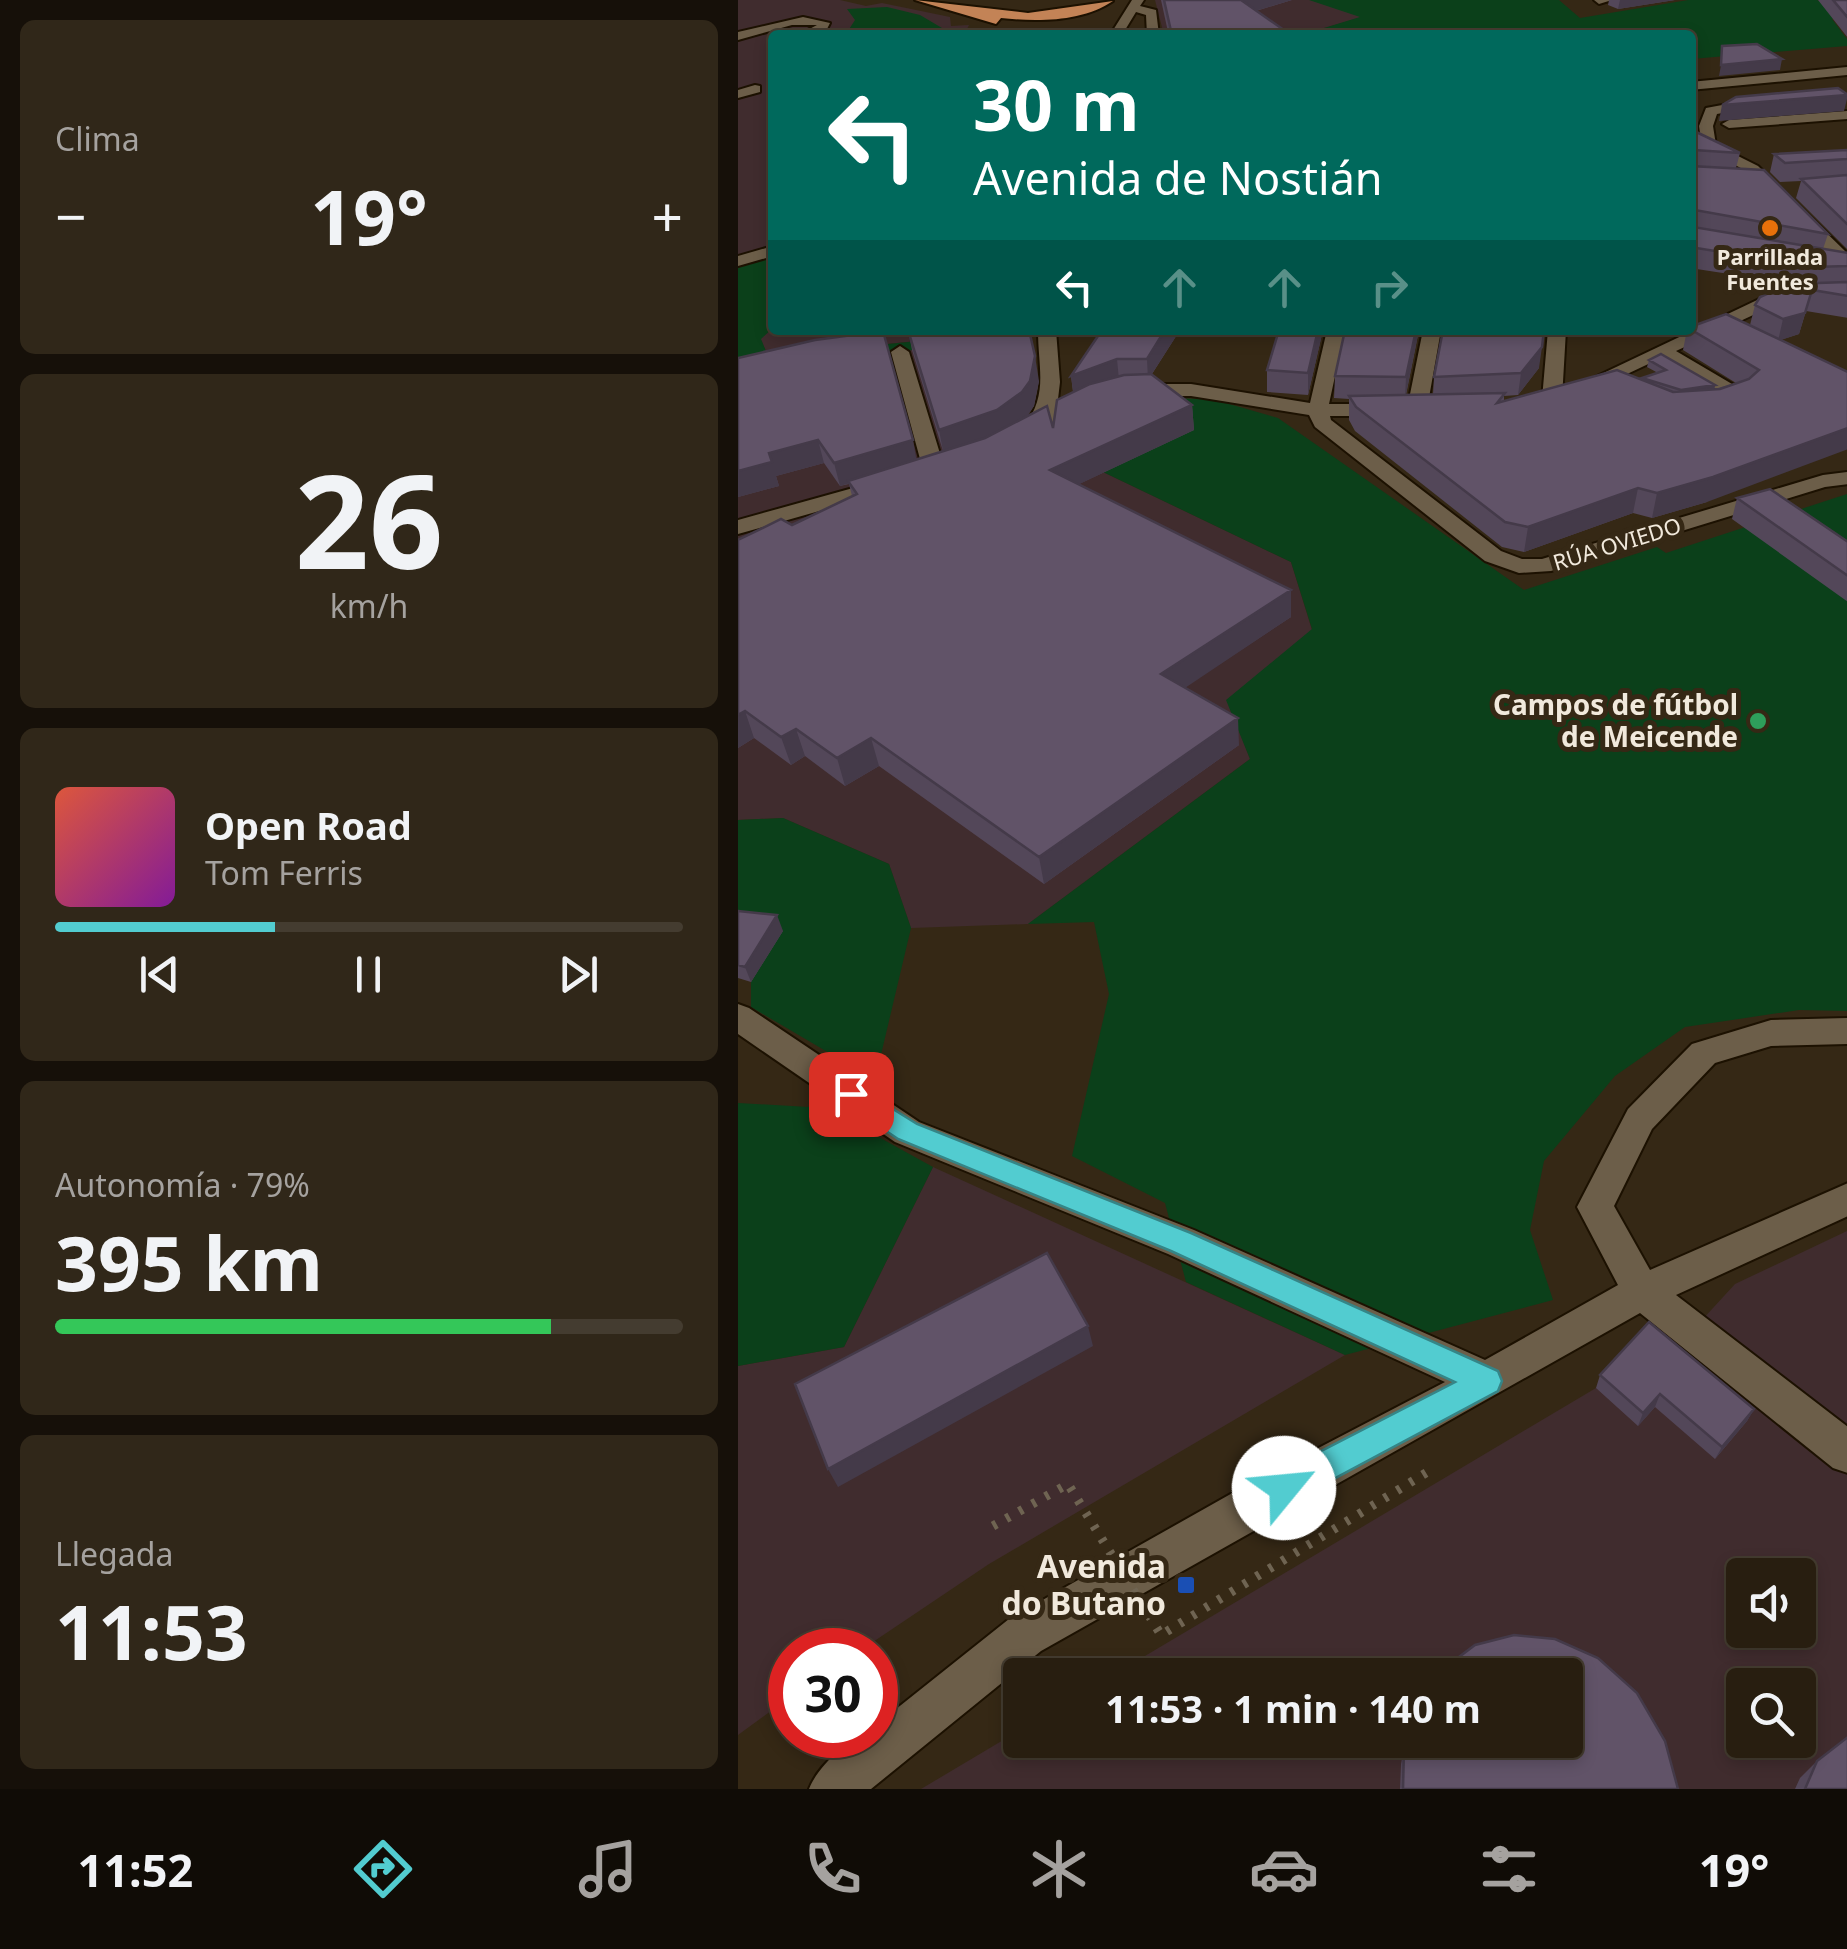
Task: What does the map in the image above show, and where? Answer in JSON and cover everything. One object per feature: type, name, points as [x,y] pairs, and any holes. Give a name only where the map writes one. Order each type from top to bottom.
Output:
[{"type":"main road","points":[[921,0],[978,12],[1047,18],[1082,12],[1108,0]]},
{"type":"main road","points":[[1007,30],[1061,28],[1089,15],[1108,0]]},
{"type":"main road","points":[[1088,21],[1117,0]]},
{"type":"main road","points":[[978,12],[1012,28]]},
{"type":"street","points":[[1119,30],[1137,4],[1152,13],[1152,30]]},
{"type":"street","points":[[738,36],[803,21],[824,24],[822,30]]},
{"type":"street","points":[[1699,72],[1848,60]]},
{"type":"street","points":[[1696,85],[1848,71]]},
{"type":"street","points":[[738,94],[755,89]]},
{"type":"street","points":[[1706,114],[1770,102]]},
{"type":"street","points":[[1706,114],[1848,115]]},
{"type":"street","points":[[1706,114],[1709,147]]},
{"type":"street","points":[[1696,144],[1753,169],[1781,187],[1839,255],[1831,264]]},
{"type":"street","points":[[1742,183],[1781,187]]},
{"type":"street","points":[[738,261],[768,253]]},
{"type":"street","points":[[1696,334],[1780,296],[1848,294]]},
{"type":"street","points":[[1720,323],[1752,340]]},
{"type":"street","points":[[1040,422],[1052,383],[1047,335]]},
{"type":"street","points":[[1318,410],[1335,335]]},
{"type":"street","points":[[1417,410],[1431,335]]},
{"type":"street","points":[[1556,335],[1544,400],[1606,377],[1694,335]]},
{"type":"street","points":[[1662,350],[1739,394],[1706,406]]},
{"type":"street","points":[[738,527],[942,468],[900,352]]},
{"type":"street","points":[[1606,377],[1635,394]]},
{"type":"street","points":[[1018,441],[1040,422],[1120,390],[1191,390],[1318,410],[1438,410]]},
{"type":"street","name":"RÚA OVIEDO","points":[[1318,410],[1322,422],[1493,556],[1520,566],[1543,566],[1848,478]]},
{"type":"street","points":[[738,1018],[907,1132],[1181,1242],[1487,1381]]},
{"type":"street","points":[[1848,1031],[1771,1033],[1704,1054],[1640,1119],[1596,1207],[1642,1292],[1848,1453]]},
{"type":"street","points":[[833,1789],[1024,1634],[1642,1292],[1848,1199]]},
{"type":"path","points":[[993,1526],[1068,1484],[1160,1634],[1434,1468]]},
{"type":"shaded area","points":[[738,0],[840,0],[866,6],[882,3],[950,17],[951,26],[969,25],[966,30],[768,30],[768,259],[738,266]]},
{"type":"shaded area","points":[[1155,0],[1396,0],[1362,17],[1318,30],[1163,30]]},
{"type":"shaded area","points":[[768,332],[768,335],[976,335],[768,356],[760,338]]},
{"type":"shaded area","points":[[920,349],[1054,495],[1103,472],[1291,562],[1312,630],[1227,700],[1250,759],[1028,924],[911,928],[889,864],[783,818],[738,820],[738,382],[820,362]]},
{"type":"shaded area","points":[[933,1167],[1345,1355],[989,1564],[894,1628],[768,1628],[768,1713],[738,1735],[738,1366],[844,1347]]},
{"type":"shaded area","points":[[1847,1231],[1847,1789],[921,1789],[1003,1740],[1003,1758],[1583,1758],[1583,1658],[1142,1658],[1596,1388],[1644,1335],[1669,1356],[1735,1284]]},
{"type":"green space","points":[[1309,0],[1559,0],[1580,18],[1688,0],[1817,0],[1848,13],[1832,19],[1847,39],[1847,46],[1696,59],[1696,30],[1317,30],[1360,17]]},
{"type":"green space","points":[[887,7],[920,15],[942,28],[849,30],[855,20],[847,9]]},
{"type":"green space","points":[[768,259],[768,333],[761,339],[768,356],[918,341],[920,349],[820,362],[738,381],[738,266]]},
{"type":"green space","points":[[1153,398],[1212,399],[1278,418],[1524,590],[1657,547],[1666,553],[1847,494],[1847,1011],[1799,1010],[1685,1027],[1615,1076],[1544,1161],[1530,1230],[1553,1300],[1345,1355],[1186,1282],[1165,1203],[1072,1156],[1109,994],[1094,922],[1028,924],[1250,759],[1226,700],[1312,629],[1291,562],[1103,472]]},
{"type":"green space","points":[[783,818],[889,864],[911,928],[875,1080],[751,1007],[751,982],[782,931],[738,925],[738,820]]},
{"type":"green space","points":[[738,1103],[826,1108],[933,1167],[844,1347],[738,1366]]},
{"type":"building","points":[[1164,0],[1241,0],[1284,30],[1171,30]]},
{"type":"building","points":[[1833,0],[1848,0],[1848,18]]},
{"type":"building","points":[[1757,44],[1782,59],[1721,65],[1722,46]]},
{"type":"building","points":[[1838,88],[1848,95],[1722,105],[1736,97]]},
{"type":"building","points":[[1696,132],[1740,153],[1696,150]]},
{"type":"building","points":[[1848,150],[1848,159],[1785,163],[1774,154]]},
{"type":"building","points":[[1696,166],[1764,170],[1828,234],[1696,210]]},
{"type":"building","points":[[1848,175],[1848,225],[1801,179]]},
{"type":"building","points":[[1696,228],[1848,253],[1848,266],[1779,268],[1783,262],[1696,248]]},
{"type":"building","points":[[1848,282],[1848,296],[1812,290],[1805,313],[1783,319],[1755,305],[1760,297],[1789,284]]},
{"type":"building","points":[[1726,314],[1848,372],[1848,428],[1713,477],[1657,493],[1638,488],[1528,527],[1505,522],[1356,407],[1349,396],[1505,393],[1497,403],[1617,370],[1673,392],[1720,389],[1749,379],[1759,370],[1696,333],[1696,325]]},
{"type":"building","points":[[884,335],[913,440],[834,463],[818,440],[769,453],[772,462],[738,471],[738,358],[815,340]]},
{"type":"building","points":[[910,335],[1030,335],[1035,356],[1030,381],[1022,392],[997,410],[939,430]]},
{"type":"building","points":[[1099,335],[1162,335],[1147,359],[1117,359],[1071,376]]},
{"type":"building","points":[[1278,335],[1317,335],[1308,373],[1267,370]]},
{"type":"building","points":[[1344,335],[1415,335],[1406,377],[1335,376]]},
{"type":"building","points":[[1442,335],[1543,335],[1542,347],[1521,373],[1434,377]]},
{"type":"building","points":[[1661,354],[1715,385],[1681,390],[1642,378],[1666,370],[1649,360]]},
{"type":"building","points":[[1151,374],[1192,405],[1050,470],[1291,590],[1161,674],[1238,718],[1039,857],[871,738],[837,758],[796,729],[781,737],[745,711],[738,715],[738,540],[781,519],[792,525],[857,494],[848,481],[985,438],[1047,406],[1053,428],[1057,400],[1090,384],[1124,375]]},
{"type":"building","points":[[1770,489],[1848,542],[1848,576],[1737,498]]},
{"type":"building","points":[[738,911],[777,915],[745,967],[738,965]]},
{"type":"building","points":[[1047,1253],[1088,1326],[828,1469],[795,1384]]},
{"type":"building","points":[[1649,1322],[1754,1409],[1722,1447],[1660,1394],[1643,1413],[1600,1375]]},
{"type":"building","points":[[1514,1635],[1555,1639],[1598,1658],[1637,1693],[1665,1741],[1678,1789],[1403,1789],[1404,1758],[1583,1758],[1583,1658],[1458,1658],[1475,1645]]},
{"type":"building","points":[[1848,1737],[1848,1789],[1805,1789],[1817,1761]]},
{"type":"place","name":"Parrillada Fuentes","points":[[1770,228]]},
{"type":"place","name":"Campos de fútbol de Meicende","points":[[1758,721]]},
{"type":"place","name":"Avenida do Butano","points":[[1186,1585]]},
{"type":"route","points":[[851,1094],[907,1132],[1181,1242],[1487,1381],[1284,1488]]}]
